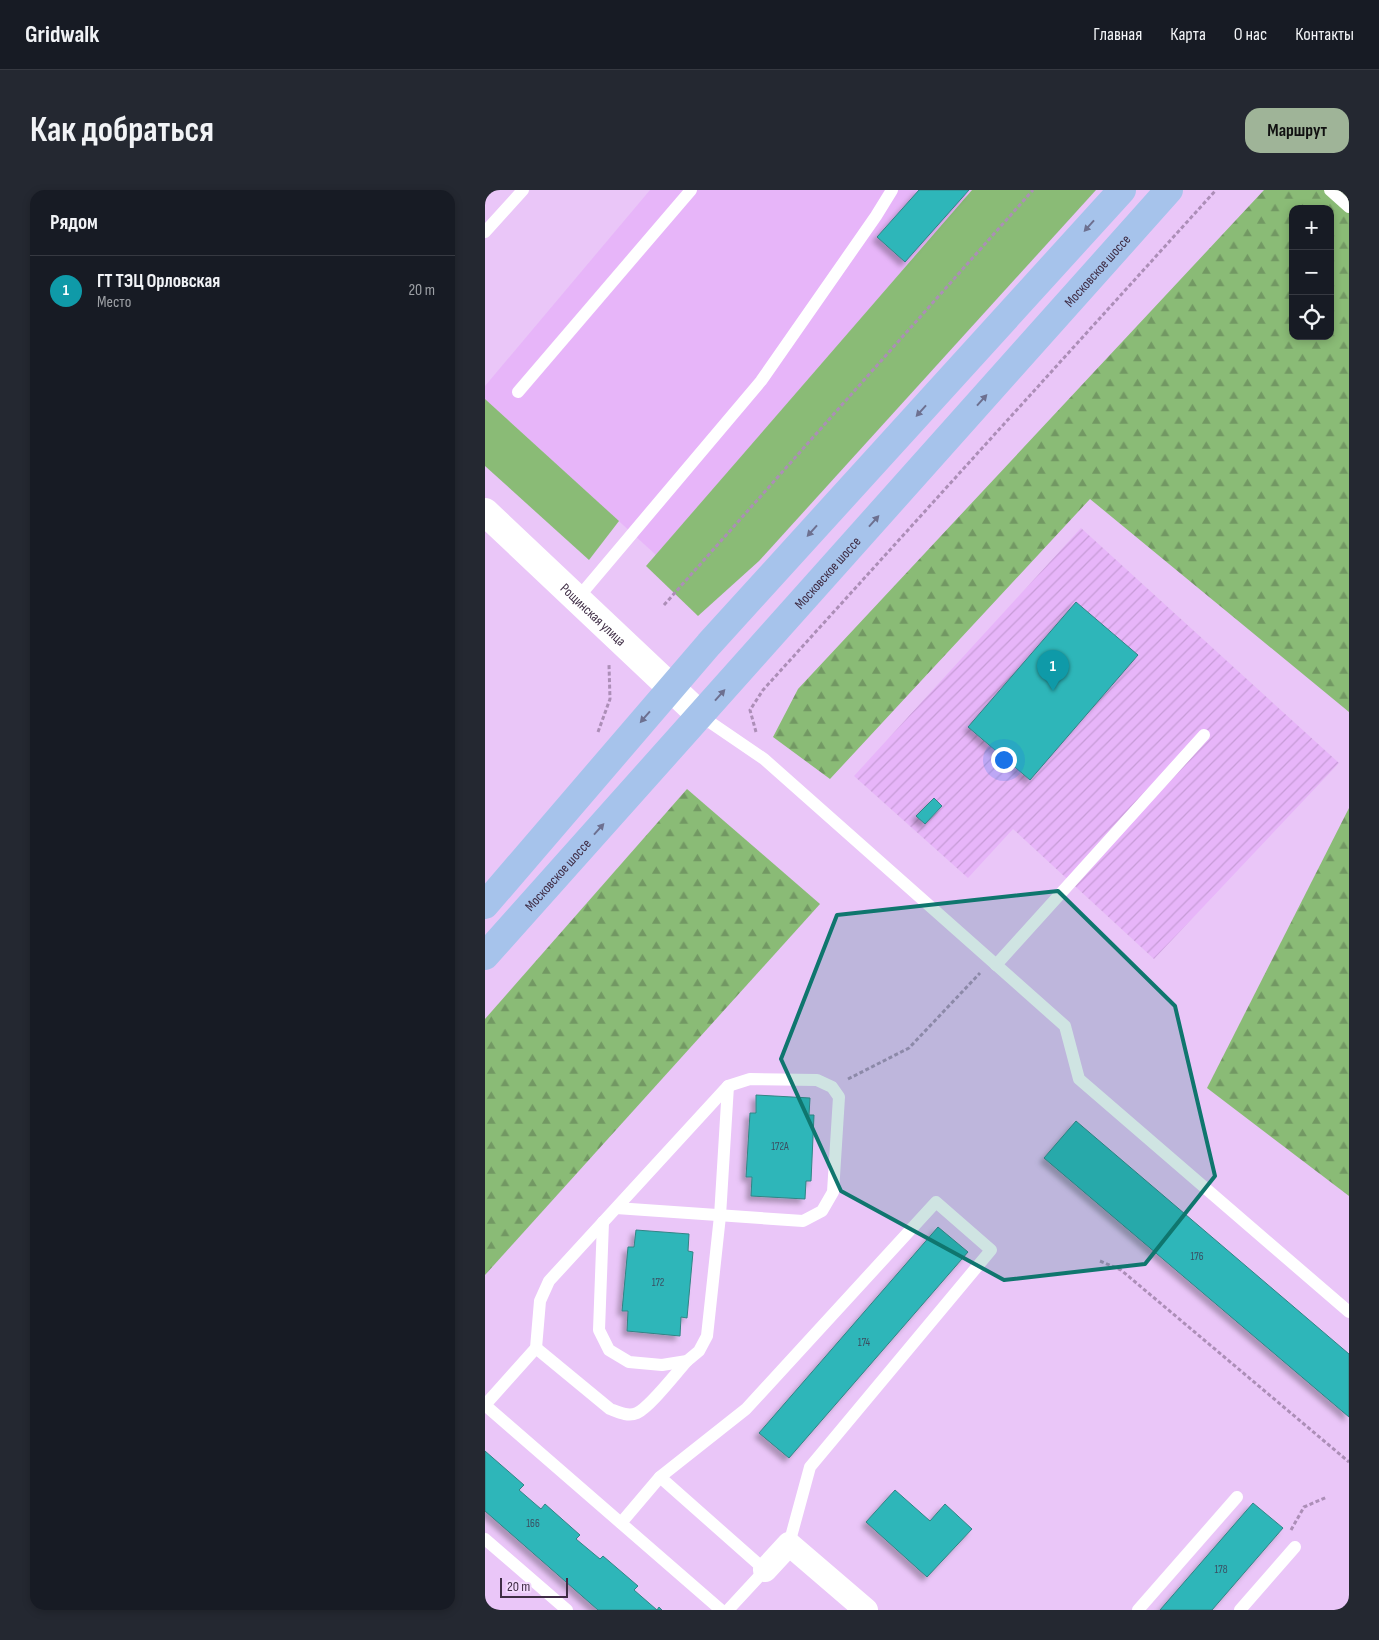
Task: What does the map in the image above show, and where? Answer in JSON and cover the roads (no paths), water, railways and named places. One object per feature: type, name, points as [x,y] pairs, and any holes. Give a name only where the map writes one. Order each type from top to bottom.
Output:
[{"type":"main road","points":[[485,904],[671,687],[1122,190]]},
{"type":"main road","name":"Московское шоссе","points":[[485,956],[1169,190]]},
{"type":"main road","name":"Рощинская улица","points":[[485,512],[701,716]]},
{"type":"street","points":[[765,1570],[789,1544],[867,1610]]},
{"type":"lane","points":[[485,232],[523,190]]},
{"type":"lane","points":[[518,392],[691,190]]},
{"type":"lane","points":[[577,599],[761,381],[876,216],[892,190]]},
{"type":"lane","points":[[1330,190],[1349,207]]},
{"type":"lane","points":[[701,716],[764,759],[1065,1026],[1079,1079],[1349,1312]]},
{"type":"lane","points":[[994,963],[1204,735]]},
{"type":"lane","points":[[616,1208],[803,1221],[822,1211],[833,1192],[839,1097],[832,1087],[817,1080],[750,1079],[728,1086],[603,1222],[549,1281],[540,1301],[536,1348],[485,1405],[721,1610]]},
{"type":"lane","points":[[536,1348],[610,1409],[624,1414],[636,1413],[647,1405],[687,1361],[699,1351],[707,1336],[720,1216],[728,1086]]},
{"type":"lane","points":[[621,1523],[660,1477],[745,1409],[936,1202],[991,1250],[810,1467],[789,1544]]},
{"type":"lane","points":[[603,1222],[599,1330],[609,1350],[629,1362],[662,1365],[687,1361]]},
{"type":"lane","points":[[660,1477],[765,1570],[728,1610]]},
{"type":"lane","points":[[1138,1610],[1237,1497]]},
{"type":"lane","points":[[485,1539],[567,1610]]},
{"type":"lane","points":[[1240,1610],[1295,1547]]},
{"type":"place","name":"ГТ ТЭЦ Орловская","points":[[1053,691]]}]
